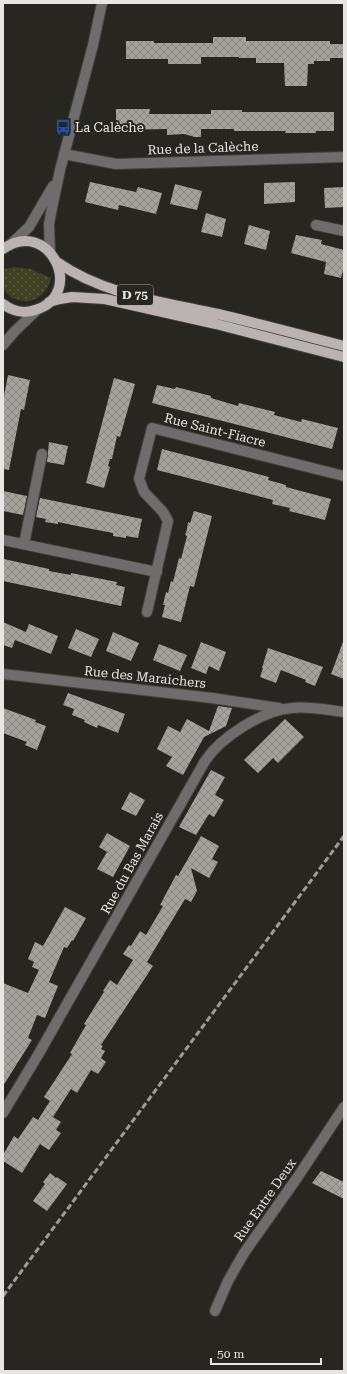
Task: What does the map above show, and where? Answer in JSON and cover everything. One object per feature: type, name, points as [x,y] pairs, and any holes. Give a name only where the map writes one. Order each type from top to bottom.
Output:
[{"type":"main road","points":[[3,304],[20,312],[37,310],[50,302],[56,294],[60,284],[60,273],[57,262],[50,252],[41,245],[31,242],[20,242],[5,248]]},
{"type":"main road","name":"D 75","points":[[57,262],[82,278],[109,288],[344,346]]},
{"type":"main road","name":"D 75","points":[[50,302],[60,299],[79,297],[105,299],[216,324],[344,357]]},
{"type":"street","points":[[50,252],[49,224],[60,170],[94,45],[102,3]]},
{"type":"street","name":"Rue de la Calèche","points":[[64,154],[116,164],[344,157]]},
{"type":"street","points":[[5,248],[29,227],[60,170]]},
{"type":"street","points":[[316,225],[344,231]]},
{"type":"street","points":[[3,346],[15,331],[37,310]]},
{"type":"street","name":"Rue Saint-Fiacre","points":[[157,572],[168,521],[163,512],[144,492],[139,479],[152,428],[344,476]]},
{"type":"street","points":[[24,544],[42,454]]},
{"type":"street","points":[[3,540],[157,572],[147,612]]},
{"type":"street","name":"Rue des Maraichers","points":[[3,674],[212,698],[283,709]]},
{"type":"street","name":"Rue du Bas Marais","points":[[3,1113],[38,1056],[209,754],[232,734],[263,715],[295,707],[344,712]]},
{"type":"street","name":"Rue Entre Deux","points":[[215,1311],[228,1281],[241,1257],[297,1178],[344,1107]]},
{"type":"green space","points":[[14,267],[31,269],[51,278],[49,285],[36,299],[30,301],[17,300],[10,296],[3,287],[3,269]]},
{"type":"building","points":[[213,37],[246,37],[246,41],[330,41],[330,44],[344,44],[344,58],[330,58],[330,61],[314,61],[314,64],[308,64],[307,86],[285,86],[284,63],[256,63],[256,58],[201,57],[201,64],[168,64],[168,59],[126,59],[126,41],[154,41],[154,43],[213,43]]},
{"type":"building","points":[[116,109],[150,109],[149,114],[211,114],[211,110],[242,110],[242,112],[334,112],[334,131],[316,131],[316,133],[285,133],[286,131],[234,131],[234,129],[201,129],[201,137],[195,137],[184,134],[167,135],[167,129],[116,130]]},
{"type":"building","points":[[90,182],[136,192],[138,187],[162,193],[156,214],[119,205],[118,210],[85,202]]},
{"type":"building","points":[[295,182],[295,202],[264,204],[264,183]]},
{"type":"building","points":[[175,184],[202,191],[197,210],[170,204]]},
{"type":"building","points":[[344,187],[344,207],[325,208],[324,188]]},
{"type":"building","points":[[206,213],[226,219],[222,237],[201,232]]},
{"type":"building","points":[[249,225],[270,231],[266,250],[244,244]]},
{"type":"building","points":[[296,235],[322,240],[321,244],[344,250],[344,266],[341,278],[324,274],[326,262],[291,253]]},
{"type":"building","points":[[8,375],[30,380],[24,410],[21,409],[9,470],[3,469],[3,401]]},
{"type":"building","points":[[114,378],[135,384],[120,437],[117,436],[112,459],[110,459],[108,466],[110,467],[104,488],[86,483]]},
{"type":"building","points":[[157,385],[175,389],[176,387],[211,396],[211,398],[238,406],[239,403],[275,412],[274,415],[301,422],[302,419],[338,428],[332,449],[152,403]]},
{"type":"building","points":[[49,442],[68,446],[64,465],[47,462]]},
{"type":"building","points":[[162,449],[269,477],[268,480],[286,485],[286,487],[331,499],[325,520],[289,511],[290,508],[272,504],[273,500],[157,470]]},
{"type":"building","points":[[3,491],[27,496],[23,515],[3,511]]},
{"type":"building","points":[[40,498],[142,519],[138,538],[113,536],[113,533],[58,522],[58,524],[45,522],[46,519],[36,517]]},
{"type":"building","points":[[194,511],[212,516],[194,587],[190,586],[181,622],[162,617],[165,605],[163,605],[166,592],[168,593],[171,581],[173,582],[179,558],[181,559],[187,536],[185,535],[188,522],[190,523]]},
{"type":"building","points":[[4,559],[49,569],[49,571],[71,575],[71,573],[117,582],[116,585],[125,587],[121,606],[3,581]]},
{"type":"building","points":[[3,622],[26,632],[29,624],[58,636],[51,654],[15,640],[12,648],[3,645]]},
{"type":"building","points":[[76,629],[99,639],[91,657],[68,648]]},
{"type":"building","points":[[113,632],[139,643],[131,661],[106,651]]},
{"type":"building","points":[[201,642],[226,652],[219,671],[209,666],[206,674],[191,668]]},
{"type":"building","points":[[344,642],[344,679],[331,674]]},
{"type":"building","points":[[159,644],[187,655],[180,671],[153,660]]},
{"type":"building","points":[[268,648],[323,667],[315,686],[305,682],[306,680],[281,670],[276,683],[260,677]]},
{"type":"building","points":[[68,693],[125,714],[118,733],[98,725],[97,728],[84,722],[85,720],[72,715],[74,709],[63,705]]},
{"type":"building","points":[[218,706],[232,708],[226,726],[204,737],[183,775],[166,766],[172,757],[157,749],[168,726],[180,732],[187,719],[209,731]]},
{"type":"building","points":[[3,708],[36,720],[35,722],[46,726],[37,750],[25,745],[27,742],[3,733]]},
{"type":"building","points":[[285,719],[304,737],[278,763],[273,758],[258,773],[244,760]]},
{"type":"building","points":[[211,770],[225,777],[215,795],[224,800],[214,817],[209,814],[196,835],[179,827]]},
{"type":"building","points":[[130,792],[145,800],[136,816],[121,809]]},
{"type":"building","points":[[107,833],[130,846],[113,877],[97,869],[107,852],[99,847]]},
{"type":"building","points":[[201,836],[219,846],[212,859],[218,862],[209,878],[191,868],[197,891],[191,902],[185,899],[147,962],[153,966],[101,1045],[103,1046],[101,1049],[105,1051],[101,1058],[106,1062],[98,1074],[91,1070],[77,1093],[71,1089],[53,1117],[61,1122],[56,1130],[61,1133],[49,1150],[40,1144],[22,1173],[3,1161],[3,1155],[14,1136],[18,1139],[33,1117],[38,1120],[50,1101],[44,1097],[72,1054],[70,1053],[86,1025],[84,1024],[104,992],[103,991],[110,980],[117,985],[133,960],[123,954],[129,945],[131,946],[140,931],[146,935],[163,906],[160,905],[176,875],[178,876]]},
{"type":"building","points":[[65,907],[86,918],[73,941],[72,940],[67,948],[64,947],[49,982],[58,986],[45,1018],[37,1015],[28,1038],[32,1040],[3,1086],[3,983],[28,993],[39,970],[32,967],[34,962],[28,959],[35,942],[43,946]]},
{"type":"building","points":[[321,1171],[344,1182],[344,1199],[312,1183]]},
{"type":"building","points":[[50,1173],[67,1184],[47,1211],[33,1201],[45,1184],[43,1182]]},
{"type":"railway","points":[[3,1296],[344,836]]},
{"type":"place","name":"La Calèche","points":[[63,127]]}]
